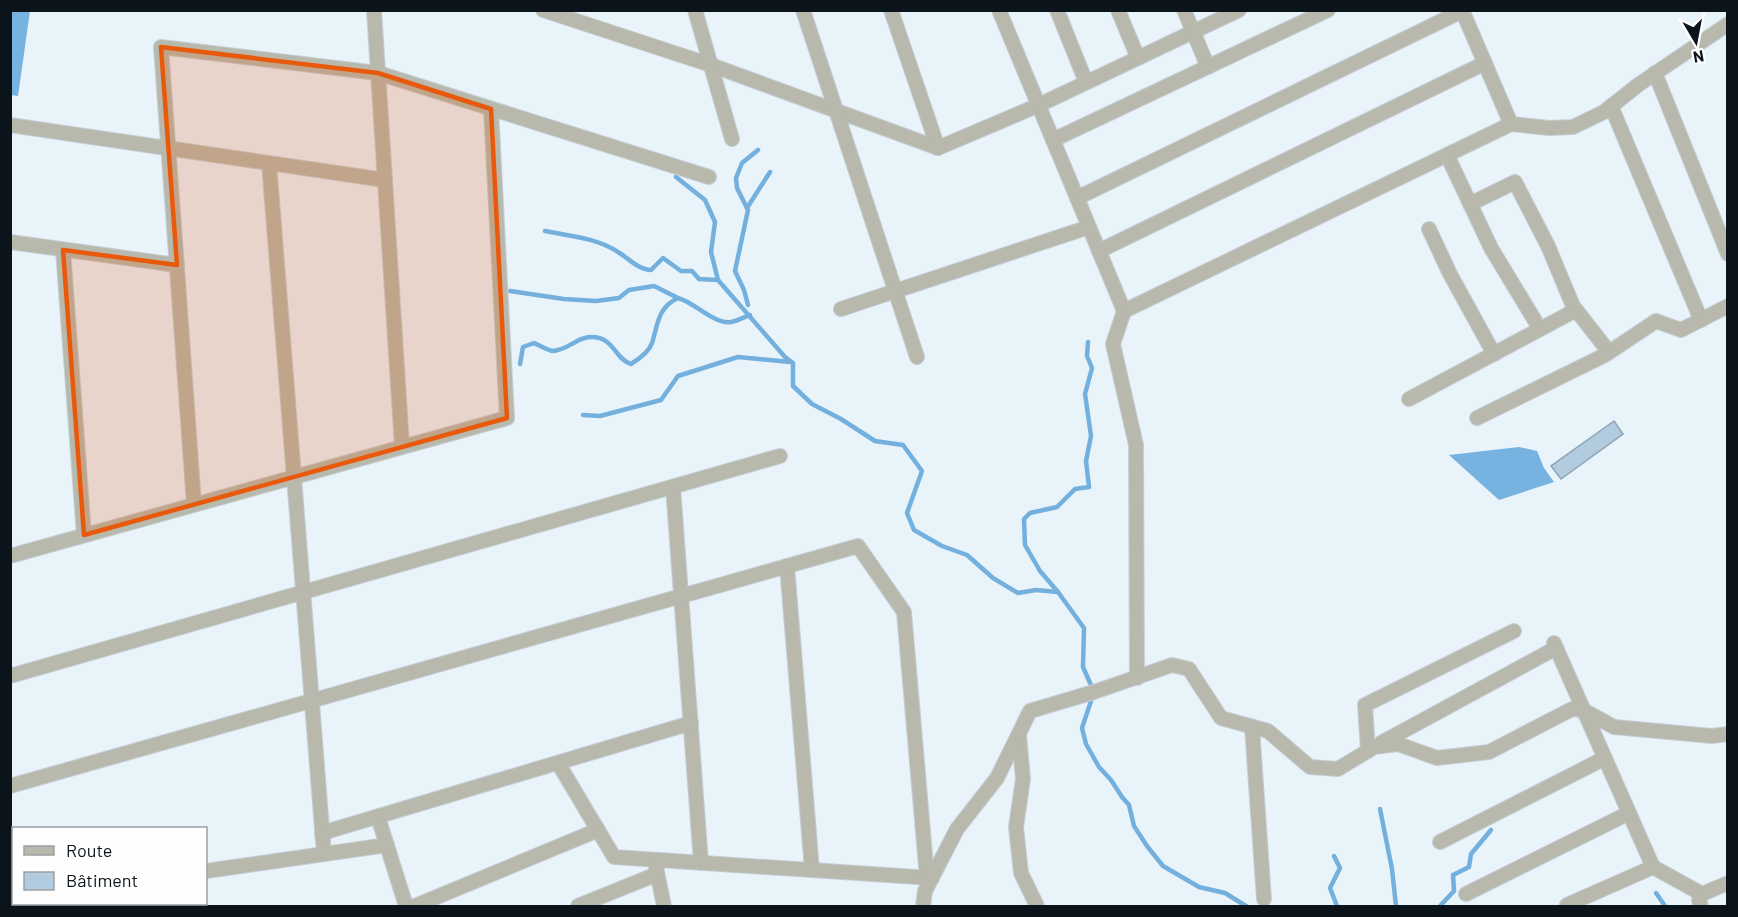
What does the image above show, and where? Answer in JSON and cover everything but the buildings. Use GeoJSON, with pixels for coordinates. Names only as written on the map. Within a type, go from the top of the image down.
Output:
{"type":"FeatureCollection","features":[{"type":"Feature","properties":{"kind":"street"},"geometry":{"type":"LineString","coordinates":[[374,10],[402,446]]}},
{"type":"Feature","properties":{"kind":"street"},"geometry":{"type":"LineString","coordinates":[[543,10],[711,65],[938,148],[1039,105],[1239,10]]}},
{"type":"Feature","properties":{"kind":"street"},"geometry":{"type":"LineString","coordinates":[[695,10],[732,139]]}},
{"type":"Feature","properties":{"kind":"street"},"geometry":{"type":"LineString","coordinates":[[802,10],[917,357]]}},
{"type":"Feature","properties":{"kind":"street"},"geometry":{"type":"LineString","coordinates":[[891,10],[938,148]]}},
{"type":"Feature","properties":{"kind":"street"},"geometry":{"type":"LineString","coordinates":[[999,10],[1124,311],[1113,344],[1136,445],[1137,678]]}},
{"type":"Feature","properties":{"kind":"street"},"geometry":{"type":"LineString","coordinates":[[1057,10],[1086,82]]}},
{"type":"Feature","properties":{"kind":"street"},"geometry":{"type":"LineString","coordinates":[[1118,10],[1138,58]]}},
{"type":"Feature","properties":{"kind":"street"},"geometry":{"type":"LineString","coordinates":[[1184,10],[1208,67]]}},
{"type":"Feature","properties":{"kind":"street"},"geometry":{"type":"LineString","coordinates":[[1053,140],[1328,10]]}},
{"type":"Feature","properties":{"kind":"street"},"geometry":{"type":"LineString","coordinates":[[1077,198],[1462,11],[1511,124]]}},
{"type":"Feature","properties":{"kind":"street"},"geometry":{"type":"LineString","coordinates":[[1124,311],[1511,124],[1549,128],[1573,126],[1604,112],[1655,73],[1728,24]]}},
{"type":"Feature","properties":{"kind":"street"},"geometry":{"type":"LineString","coordinates":[[194,504],[161,47],[378,73],[709,177]]}},
{"type":"Feature","properties":{"kind":"street"},"geometry":{"type":"LineString","coordinates":[[1099,251],[1485,63]]}},
{"type":"Feature","properties":{"kind":"street"},"geometry":{"type":"LineString","coordinates":[[1655,73],[1728,254]]}},
{"type":"Feature","properties":{"kind":"street"},"geometry":{"type":"LineString","coordinates":[[1611,106],[1701,320]]}},
{"type":"Feature","properties":{"kind":"street"},"geometry":{"type":"LineString","coordinates":[[10,556],[507,418],[491,109]]}},
{"type":"Feature","properties":{"kind":"street"},"geometry":{"type":"LineString","coordinates":[[10,125],[385,180]]}},
{"type":"Feature","properties":{"kind":"street"},"geometry":{"type":"LineString","coordinates":[[1447,155],[1491,248],[1540,329]]}},
{"type":"Feature","properties":{"kind":"street"},"geometry":{"type":"LineString","coordinates":[[269,163],[324,854]]}},
{"type":"Feature","properties":{"kind":"street"},"geometry":{"type":"LineString","coordinates":[[1470,204],[1515,182],[1548,246],[1576,310],[1609,352]]}},
{"type":"Feature","properties":{"kind":"street"},"geometry":{"type":"LineString","coordinates":[[841,309],[1089,227]]}},
{"type":"Feature","properties":{"kind":"street"},"geometry":{"type":"LineString","coordinates":[[1429,229],[1450,274],[1494,354]]}},
{"type":"Feature","properties":{"kind":"street"},"geometry":{"type":"LineString","coordinates":[[10,242],[177,266]]}},
{"type":"Feature","properties":{"kind":"street"},"geometry":{"type":"LineString","coordinates":[[63,250],[84,536]]}},
{"type":"Feature","properties":{"kind":"street"},"geometry":{"type":"LineString","coordinates":[[1477,418],[1609,352],[1656,321],[1681,330],[1728,306]]}},
{"type":"Feature","properties":{"kind":"street"},"geometry":{"type":"LineString","coordinates":[[1409,399],[1576,310]]}},
{"type":"Feature","properties":{"kind":"street"},"geometry":{"type":"LineString","coordinates":[[10,675],[780,456]]}},
{"type":"Feature","properties":{"kind":"street"},"geometry":{"type":"LineString","coordinates":[[673,487],[701,862]]}},
{"type":"Feature","properties":{"kind":"street"},"geometry":{"type":"LineString","coordinates":[[10,786],[858,546],[904,612],[929,878]]}},
{"type":"Feature","properties":{"kind":"street"},"geometry":{"type":"LineString","coordinates":[[787,566],[812,870]]}},
{"type":"Feature","properties":{"kind":"street"},"geometry":{"type":"LineString","coordinates":[[1371,749],[1365,705],[1514,631]]}},
{"type":"Feature","properties":{"kind":"street"},"geometry":{"type":"LineString","coordinates":[[923,906],[929,878],[957,829],[998,778],[1030,711],[1172,665],[1190,669],[1221,718],[1268,731],[1310,767],[1338,769],[1555,645],[1653,867],[1701,900],[1728,883]]}},
{"type":"Feature","properties":{"kind":"street"},"geometry":{"type":"LineString","coordinates":[[1371,749],[1398,744],[1437,758],[1489,752],[1572,710],[1583,710],[1614,727],[1712,736],[1728,734]]}},
{"type":"Feature","properties":{"kind":"street"},"geometry":{"type":"LineString","coordinates":[[322,833],[691,723]]}},
{"type":"Feature","properties":{"kind":"street"},"geometry":{"type":"LineString","coordinates":[[1252,727],[1263,899]]}},
{"type":"Feature","properties":{"kind":"street"},"geometry":{"type":"LineString","coordinates":[[1019,732],[1023,779],[1016,827],[1021,873],[1037,906]]}},
{"type":"Feature","properties":{"kind":"street"},"geometry":{"type":"LineString","coordinates":[[1440,842],[1605,758]]}},
{"type":"Feature","properties":{"kind":"street"},"geometry":{"type":"LineString","coordinates":[[558,763],[614,857],[929,878]]}},
{"type":"Feature","properties":{"kind":"street"},"geometry":{"type":"LineString","coordinates":[[1466,894],[1629,813]]}},
{"type":"Feature","properties":{"kind":"street"},"geometry":{"type":"LineString","coordinates":[[378,817],[406,906]]}},
{"type":"Feature","properties":{"kind":"street"},"geometry":{"type":"LineString","coordinates":[[415,906],[598,830]]}},
{"type":"Feature","properties":{"kind":"street"},"geometry":{"type":"LineString","coordinates":[[207,871],[387,845]]}},
{"type":"Feature","properties":{"kind":"street"},"geometry":{"type":"LineString","coordinates":[[654,859],[664,906]]}},
{"type":"Feature","properties":{"kind":"street"},"geometry":{"type":"LineString","coordinates":[[1567,905],[1653,867]]}},
{"type":"Feature","properties":{"kind":"street"},"geometry":{"type":"LineString","coordinates":[[578,906],[657,874]]}},
{"type":"Feature","properties":{"kind":"highlighted area"},"geometry":{"type":"Polygon","coordinates":[[[161,47],[378,73],[491,109],[507,418],[84,535],[63,250],[177,265],[161,47]]]}},
{"type":"Feature","properties":{"kind":"shaded area"},"geometry":{"type":"Polygon","coordinates":[[[11,10],[30,11],[18,96],[11,95],[11,10]]]}},
{"type":"Feature","properties":{"kind":"shaded area"},"geometry":{"type":"Polygon","coordinates":[[[1519,447],[1537,451],[1544,468],[1554,482],[1499,500],[1449,455],[1519,447]]]}},
{"type":"Feature","properties":{"kind":"waterway"},"geometry":{"type":"LineString","coordinates":[[748,305],[735,271],[748,210],[737,188],[736,178],[742,163],[758,150]]}},
{"type":"Feature","properties":{"kind":"waterway"},"geometry":{"type":"LineString","coordinates":[[747,208],[770,172]]}},
{"type":"Feature","properties":{"kind":"waterway"},"geometry":{"type":"LineString","coordinates":[[676,177],[705,200],[715,222],[711,252],[718,280]]}},
{"type":"Feature","properties":{"kind":"waterway"},"geometry":{"type":"LineString","coordinates":[[545,231],[583,238],[610,247],[638,266],[647,269],[651,270],[663,258],[681,271],[692,271],[699,279],[718,280],[785,357],[793,363],[793,386],[812,404],[875,441],[903,445],[922,471],[907,513],[914,530],[942,546],[967,555],[993,578],[1018,593],[1036,590],[1058,592]]}},
{"type":"Feature","properties":{"kind":"waterway"},"geometry":{"type":"LineString","coordinates":[[510,291],[596,301],[619,298],[629,290],[654,286],[678,298]]}},
{"type":"Feature","properties":{"kind":"waterway"},"geometry":{"type":"LineString","coordinates":[[520,364],[523,347],[534,343],[552,351],[563,349],[587,337],[606,341],[621,358],[631,364],[649,349],[662,312],[678,298],[711,317],[725,322],[750,315]]}},
{"type":"Feature","properties":{"kind":"waterway"},"geometry":{"type":"LineString","coordinates":[[1088,342],[1087,356],[1092,368],[1085,394],[1091,436],[1086,461],[1089,487],[1075,489],[1057,507],[1030,513],[1024,519],[1025,545],[1040,571],[1084,628],[1083,667],[1094,692],[1082,728],[1086,744],[1099,767],[1129,805],[1134,826],[1163,866],[1199,887],[1225,893],[1246,906]]}},
{"type":"Feature","properties":{"kind":"waterway"},"geometry":{"type":"LineString","coordinates":[[583,415],[600,416],[661,400],[678,376],[738,357],[790,362]]}},
{"type":"Feature","properties":{"kind":"waterway"},"geometry":{"type":"LineString","coordinates":[[1380,809],[1392,869],[1396,906]]}},
{"type":"Feature","properties":{"kind":"waterway"},"geometry":{"type":"LineString","coordinates":[[1440,906],[1454,891],[1453,875],[1469,867],[1471,854],[1491,830]]}},
{"type":"Feature","properties":{"kind":"waterway"},"geometry":{"type":"LineString","coordinates":[[1334,856],[1340,868],[1330,888],[1337,906]]}},
{"type":"Feature","properties":{"kind":"waterway"},"geometry":{"type":"LineString","coordinates":[[1656,893],[1665,906]]}}]}
